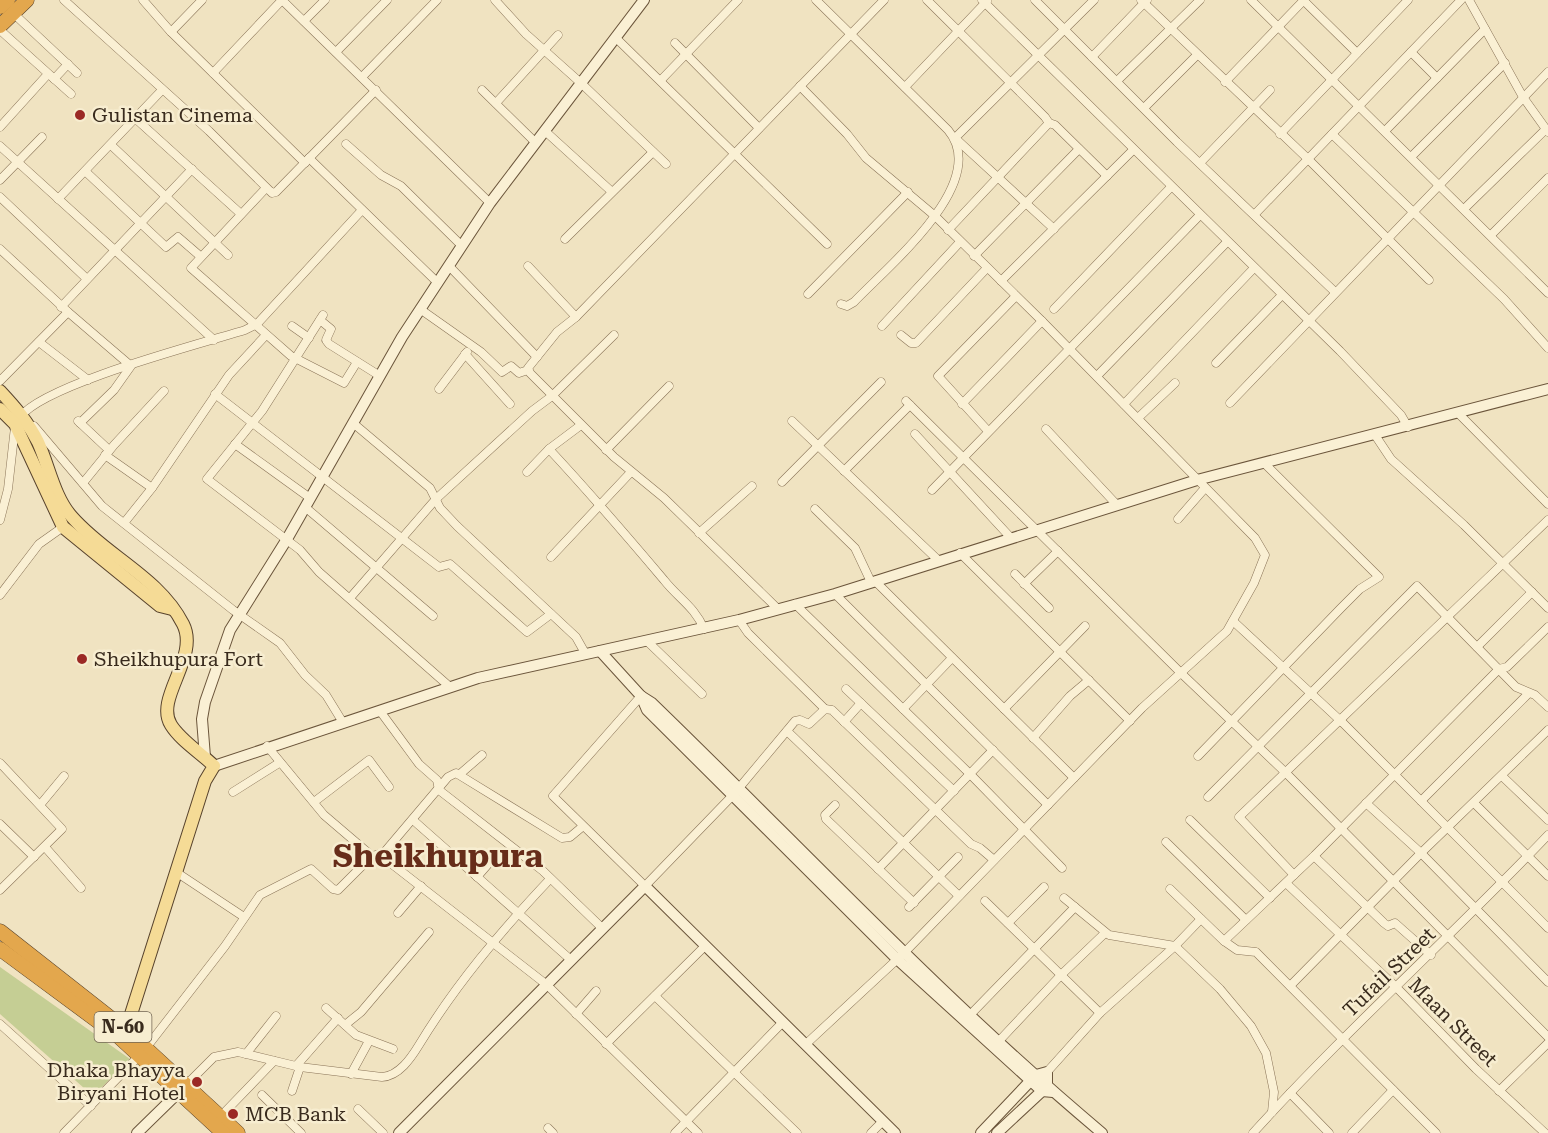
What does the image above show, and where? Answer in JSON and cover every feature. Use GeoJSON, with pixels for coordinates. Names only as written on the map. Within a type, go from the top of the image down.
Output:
{"type":"FeatureCollection","features":[{"type":"Feature","properties":{"kind":"highway"},"geometry":{"type":"LineString","coordinates":[[0,28],[7,7],[27,0]]}},
{"type":"Feature","properties":{"kind":"highway","name":"N-60"},"geometry":{"type":"LineString","coordinates":[[0,931],[36,968],[119,1037],[143,1052]]}},
{"type":"Feature","properties":{"kind":"highway","name":"N-60"},"geometry":{"type":"LineString","coordinates":[[0,949],[36,968],[126,1030],[143,1052],[183,1089],[223,1133]]}},
{"type":"Feature","properties":{"kind":"highway","name":"N-60"},"geometry":{"type":"LineString","coordinates":[[183,1089],[238,1133]]}},
{"type":"Feature","properties":{"kind":"main road"},"geometry":{"type":"LineString","coordinates":[[0,391],[38,443],[70,516],[168,598],[172,609],[183,623],[186,657],[169,702],[167,715],[171,726],[209,762],[126,1030]]}},
{"type":"Feature","properties":{"kind":"main road"},"geometry":{"type":"LineString","coordinates":[[0,409],[19,419],[63,527],[160,606],[172,609]]}},
{"type":"Feature","properties":{"kind":"street"},"geometry":{"type":"LineString","coordinates":[[64,0],[209,131],[272,193],[276,192],[376,90]]}},
{"type":"Feature","properties":{"kind":"street"},"geometry":{"type":"LineString","coordinates":[[143,0],[171,32],[213,73],[438,283]]}},
{"type":"Feature","properties":{"kind":"street"},"geometry":{"type":"LineString","coordinates":[[171,32],[202,0]]}},
{"type":"Feature","properties":{"kind":"street"},"geometry":{"type":"LineString","coordinates":[[213,73],[282,0],[490,203]]}},
{"type":"Feature","properties":{"kind":"street"},"geometry":{"type":"LineString","coordinates":[[304,21],[325,0]]}},
{"type":"Feature","properties":{"kind":"street"},"geometry":{"type":"LineString","coordinates":[[336,52],[387,0]]}},
{"type":"Feature","properties":{"kind":"street"},"geometry":{"type":"LineString","coordinates":[[362,77],[436,0]]}},
{"type":"Feature","properties":{"kind":"street"},"geometry":{"type":"LineString","coordinates":[[495,0],[543,51],[582,84],[666,164]]}},
{"type":"Feature","properties":{"kind":"street"},"geometry":{"type":"LineString","coordinates":[[644,0],[490,203],[448,266],[380,376],[287,539],[223,643],[202,719],[209,762],[380,711],[478,678],[739,620],[835,594],[959,553],[1038,531],[1197,480],[1459,414],[1548,389]]}},
{"type":"Feature","properties":{"kind":"street"},"geometry":{"type":"LineString","coordinates":[[661,80],[738,0]]}},
{"type":"Feature","properties":{"kind":"street"},"geometry":{"type":"LineString","coordinates":[[816,0],[955,138],[1054,229]]}},
{"type":"Feature","properties":{"kind":"street"},"geometry":{"type":"LineString","coordinates":[[420,309],[472,346],[502,372],[511,366],[519,373],[528,370],[557,332],[576,317],[884,0]]}},
{"type":"Feature","properties":{"kind":"street"},"geometry":{"type":"LineString","coordinates":[[927,0],[1046,117],[1049,123],[1055,125],[1107,176]]}},
{"type":"Feature","properties":{"kind":"street"},"geometry":{"type":"LineString","coordinates":[[1035,0],[1335,292]]}},
{"type":"Feature","properties":{"kind":"street"},"geometry":{"type":"LineString","coordinates":[[955,138],[1012,84],[1094,0]]}},
{"type":"Feature","properties":{"kind":"street"},"geometry":{"type":"LineString","coordinates":[[1117,81],[1200,0]]}},
{"type":"Feature","properties":{"kind":"street"},"geometry":{"type":"LineString","coordinates":[[1251,0],[1548,293]]}},
{"type":"Feature","properties":{"kind":"street"},"geometry":{"type":"LineString","coordinates":[[1225,82],[1304,0],[1358,53]]}},
{"type":"Feature","properties":{"kind":"street"},"geometry":{"type":"LineString","coordinates":[[1280,134],[1408,0]]}},
{"type":"Feature","properties":{"kind":"street"},"geometry":{"type":"LineString","coordinates":[[1255,214],[1461,0]]}},
{"type":"Feature","properties":{"kind":"street"},"geometry":{"type":"LineString","coordinates":[[1464,209],[1547,131],[1523,97],[1469,0]]}},
{"type":"Feature","properties":{"kind":"street"},"geometry":{"type":"LineString","coordinates":[[905,87],[985,1],[1038,57],[1308,321],[1401,415],[1408,427]]}},
{"type":"Feature","properties":{"kind":"street"},"geometry":{"type":"LineString","coordinates":[[1092,57],[1144,1],[1225,82],[1308,159],[1429,280]]}},
{"type":"Feature","properties":{"kind":"street"},"geometry":{"type":"LineString","coordinates":[[7,7],[77,74]]}},
{"type":"Feature","properties":{"kind":"street"},"geometry":{"type":"LineString","coordinates":[[0,28],[71,94]]}},
{"type":"Feature","properties":{"kind":"street"},"geometry":{"type":"LineString","coordinates":[[1385,131],[1485,28]]}},
{"type":"Feature","properties":{"kind":"street"},"geometry":{"type":"LineString","coordinates":[[496,104],[558,35]]}},
{"type":"Feature","properties":{"kind":"street"},"geometry":{"type":"LineString","coordinates":[[616,38],[827,244]]}},
{"type":"Feature","properties":{"kind":"street"},"geometry":{"type":"LineString","coordinates":[[675,43],[759,128]]}},
{"type":"Feature","properties":{"kind":"street"},"geometry":{"type":"LineString","coordinates":[[1411,52],[1437,78]]}},
{"type":"Feature","properties":{"kind":"street"},"geometry":{"type":"LineString","coordinates":[[1144,108],[1197,55]]}},
{"type":"Feature","properties":{"kind":"street"},"geometry":{"type":"LineString","coordinates":[[1412,157],[1505,63]]}},
{"type":"Feature","properties":{"kind":"street"},"geometry":{"type":"LineString","coordinates":[[0,127],[51,77],[68,64]]}},
{"type":"Feature","properties":{"kind":"street"},"geometry":{"type":"LineString","coordinates":[[1230,403],[1548,72]]}},
{"type":"Feature","properties":{"kind":"street"},"geometry":{"type":"LineString","coordinates":[[800,86],[847,134],[866,158],[935,216],[1097,376],[1255,538],[1264,555],[1263,565],[1227,631],[1130,720],[900,956],[806,1044]]}},
{"type":"Feature","properties":{"kind":"street"},"geometry":{"type":"LineString","coordinates":[[58,199],[162,90]]}},
{"type":"Feature","properties":{"kind":"street"},"geometry":{"type":"LineString","coordinates":[[482,90],[537,143]]}},
{"type":"Feature","properties":{"kind":"street"},"geometry":{"type":"LineString","coordinates":[[1200,163],[1270,90]]}},
{"type":"Feature","properties":{"kind":"street"},"geometry":{"type":"LineString","coordinates":[[136,119],[241,214]]}},
{"type":"Feature","properties":{"kind":"street"},"geometry":{"type":"LineString","coordinates":[[948,230],[1049,123]]}},
{"type":"Feature","properties":{"kind":"street"},"geometry":{"type":"LineString","coordinates":[[545,132],[611,191]]}},
{"type":"Feature","properties":{"kind":"street"},"geometry":{"type":"LineString","coordinates":[[1332,134],[1503,299],[1548,348]]}},
{"type":"Feature","properties":{"kind":"street"},"geometry":{"type":"LineString","coordinates":[[0,180],[42,137]]}},
{"type":"Feature","properties":{"kind":"street"},"geometry":{"type":"LineString","coordinates":[[842,304],[847,306],[854,302],[935,216],[946,200],[957,176],[961,159],[955,138]]}},
{"type":"Feature","properties":{"kind":"street"},"geometry":{"type":"LineString","coordinates":[[346,144],[381,175],[401,186],[462,246]]}},
{"type":"Feature","properties":{"kind":"street"},"geometry":{"type":"LineString","coordinates":[[111,145],[228,255]]}},
{"type":"Feature","properties":{"kind":"street"},"geometry":{"type":"LineString","coordinates":[[0,146],[214,340]]}},
{"type":"Feature","properties":{"kind":"street"},"geometry":{"type":"LineString","coordinates":[[974,256],[1079,149]]}},
{"type":"Feature","properties":{"kind":"street"},"geometry":{"type":"LineString","coordinates":[[1001,281],[1133,150]]}},
{"type":"Feature","properties":{"kind":"street"},"geometry":{"type":"LineString","coordinates":[[565,239],[600,207],[611,191],[653,152]]}},
{"type":"Feature","properties":{"kind":"street"},"geometry":{"type":"LineString","coordinates":[[0,381],[39,342],[87,279],[192,169]]}},
{"type":"Feature","properties":{"kind":"street"},"geometry":{"type":"LineString","coordinates":[[85,171],[165,247],[178,237],[200,256]]}},
{"type":"Feature","properties":{"kind":"street"},"geometry":{"type":"LineString","coordinates":[[1491,236],[1548,178]]}},
{"type":"Feature","properties":{"kind":"street"},"geometry":{"type":"LineString","coordinates":[[266,188],[192,264],[192,269],[296,360],[343,383],[357,362]]}},
{"type":"Feature","properties":{"kind":"street"},"geometry":{"type":"LineString","coordinates":[[1054,309],[1171,188]]}},
{"type":"Feature","properties":{"kind":"street"},"geometry":{"type":"LineString","coordinates":[[808,294],[908,192]]}},
{"type":"Feature","properties":{"kind":"street"},"geometry":{"type":"LineString","coordinates":[[0,197],[87,279]]}},
{"type":"Feature","properties":{"kind":"street"},"geometry":{"type":"LineString","coordinates":[[0,520],[8,489],[19,419],[54,395],[88,380],[254,325],[362,210]]}},
{"type":"Feature","properties":{"kind":"street"},"geometry":{"type":"LineString","coordinates":[[932,490],[1200,215]]}},
{"type":"Feature","properties":{"kind":"street"},"geometry":{"type":"LineString","coordinates":[[882,326],[960,242]]}},
{"type":"Feature","properties":{"kind":"street"},"geometry":{"type":"LineString","coordinates":[[1097,376],[1227,242]]}},
{"type":"Feature","properties":{"kind":"street"},"geometry":{"type":"LineString","coordinates":[[0,249],[64,309],[131,366]]}},
{"type":"Feature","properties":{"kind":"street"},"geometry":{"type":"LineString","coordinates":[[448,266],[537,357]]}},
{"type":"Feature","properties":{"kind":"street"},"geometry":{"type":"LineString","coordinates":[[528,266],[576,317]]}},
{"type":"Feature","properties":{"kind":"street"},"geometry":{"type":"LineString","coordinates":[[901,335],[911,344],[916,343],[987,268]]}},
{"type":"Feature","properties":{"kind":"street"},"geometry":{"type":"LineString","coordinates":[[1124,404],[1254,268]]}},
{"type":"Feature","properties":{"kind":"street"},"geometry":{"type":"LineString","coordinates":[[1216,363],[1282,295]]}},
{"type":"Feature","properties":{"kind":"street"},"geometry":{"type":"LineString","coordinates":[[988,431],[938,375],[1016,296]]}},
{"type":"Feature","properties":{"kind":"street"},"geometry":{"type":"LineString","coordinates":[[380,376],[327,343],[331,329],[322,318],[252,423],[207,480],[287,539],[450,687]]}},
{"type":"Feature","properties":{"kind":"street"},"geometry":{"type":"LineString","coordinates":[[962,404],[1042,321]]}},
{"type":"Feature","properties":{"kind":"street"},"geometry":{"type":"LineString","coordinates":[[292,326],[309,338]]}},
{"type":"Feature","properties":{"kind":"street"},"geometry":{"type":"LineString","coordinates":[[124,523],[152,488],[229,375],[266,335]]}},
{"type":"Feature","properties":{"kind":"street"},"geometry":{"type":"LineString","coordinates":[[350,598],[436,499],[532,411],[552,396],[614,335]]}},
{"type":"Feature","properties":{"kind":"street"},"geometry":{"type":"LineString","coordinates":[[39,342],[88,380]]}},
{"type":"Feature","properties":{"kind":"street"},"geometry":{"type":"LineString","coordinates":[[438,389],[472,346]]}},
{"type":"Feature","properties":{"kind":"street"},"geometry":{"type":"LineString","coordinates":[[465,354],[510,405]]}},
{"type":"Feature","properties":{"kind":"street"},"geometry":{"type":"LineString","coordinates":[[131,366],[114,390],[79,422],[107,453],[152,488]]}},
{"type":"Feature","properties":{"kind":"street"},"geometry":{"type":"LineString","coordinates":[[528,370],[606,450],[664,498],[778,609]]}},
{"type":"Feature","properties":{"kind":"street"},"geometry":{"type":"LineString","coordinates":[[782,482],[882,382]]}},
{"type":"Feature","properties":{"kind":"street"},"geometry":{"type":"LineString","coordinates":[[1138,418],[1174,383]]}},
{"type":"Feature","properties":{"kind":"street"},"geometry":{"type":"LineString","coordinates":[[606,450],[669,386]]}},
{"type":"Feature","properties":{"kind":"street"},"geometry":{"type":"LineString","coordinates":[[83,483],[107,453],[164,391]]}},
{"type":"Feature","properties":{"kind":"street"},"geometry":{"type":"LineString","coordinates":[[215,394],[323,475],[439,567],[450,564],[528,632],[551,614]]}},
{"type":"Feature","properties":{"kind":"street"},"geometry":{"type":"LineString","coordinates":[[844,471],[908,403],[1182,674],[1342,828],[1548,1037]]}},
{"type":"Feature","properties":{"kind":"street"},"geometry":{"type":"LineString","coordinates":[[1459,414],[1548,504]]}},
{"type":"Feature","properties":{"kind":"street"},"geometry":{"type":"LineString","coordinates":[[19,419],[83,483],[102,506],[280,643],[305,675],[326,695],[342,721]]}},
{"type":"Feature","properties":{"kind":"street"},"geometry":{"type":"LineString","coordinates":[[792,421],[938,560]]}},
{"type":"Feature","properties":{"kind":"street"},"geometry":{"type":"LineString","coordinates":[[353,423],[433,491],[436,499],[466,535],[576,638],[585,653]]}},
{"type":"Feature","properties":{"kind":"street"},"geometry":{"type":"LineString","coordinates":[[527,472],[549,449],[581,424]]}},
{"type":"Feature","properties":{"kind":"street"},"geometry":{"type":"LineString","coordinates":[[1046,429],[1117,505]]}},
{"type":"Feature","properties":{"kind":"street"},"geometry":{"type":"LineString","coordinates":[[915,434],[1011,538]]}},
{"type":"Feature","properties":{"kind":"street"},"geometry":{"type":"LineString","coordinates":[[1375,435],[1391,459],[1548,608]]}},
{"type":"Feature","properties":{"kind":"street"},"geometry":{"type":"LineString","coordinates":[[235,444],[308,503],[433,616]]}},
{"type":"Feature","properties":{"kind":"street"},"geometry":{"type":"LineString","coordinates":[[549,449],[601,504],[664,581],[689,603],[704,629]]}},
{"type":"Feature","properties":{"kind":"street"},"geometry":{"type":"LineString","coordinates":[[1198,756],[1360,589],[1370,586],[1379,577],[1264,463]]}},
{"type":"Feature","properties":{"kind":"street"},"geometry":{"type":"LineString","coordinates":[[550,557],[631,472]]}},
{"type":"Feature","properties":{"kind":"street"},"geometry":{"type":"LineString","coordinates":[[699,533],[752,486]]}},
{"type":"Feature","properties":{"kind":"street"},"geometry":{"type":"LineString","coordinates":[[1178,519],[1206,488]]}},
{"type":"Feature","properties":{"kind":"street"},"geometry":{"type":"LineString","coordinates":[[815,509],[855,548],[873,582],[1074,778]]}},
{"type":"Feature","properties":{"kind":"street"},"geometry":{"type":"LineString","coordinates":[[1294,875],[1239,818],[1449,618],[1548,520]]}},
{"type":"Feature","properties":{"kind":"street"},"geometry":{"type":"LineString","coordinates":[[0,594],[39,544],[63,527]]}},
{"type":"Feature","properties":{"kind":"street"},"geometry":{"type":"LineString","coordinates":[[1024,584],[1058,551]]}},
{"type":"Feature","properties":{"kind":"street"},"geometry":{"type":"LineString","coordinates":[[959,553],[1130,720]]}},
{"type":"Feature","properties":{"kind":"street"},"geometry":{"type":"LineString","coordinates":[[1015,574],[1049,608]]}},
{"type":"Feature","properties":{"kind":"street"},"geometry":{"type":"LineString","coordinates":[[1208,797],[1417,586],[1516,687],[1538,697],[1548,706]]}},
{"type":"Feature","properties":{"kind":"street"},"geometry":{"type":"LineString","coordinates":[[1477,647],[1532,592]]}},
{"type":"Feature","properties":{"kind":"street"},"geometry":{"type":"LineString","coordinates":[[835,594],[1048,805]]}},
{"type":"Feature","properties":{"kind":"street"},"geometry":{"type":"LineString","coordinates":[[795,604],[970,774],[1062,868]]}},
{"type":"Feature","properties":{"kind":"street"},"geometry":{"type":"LineString","coordinates":[[739,620],[748,633],[825,709],[832,710],[934,811],[994,860]]}},
{"type":"Feature","properties":{"kind":"street"},"geometry":{"type":"LineString","coordinates":[[1233,621],[1340,720],[1548,928]]}},
{"type":"Feature","properties":{"kind":"street"},"geometry":{"type":"LineString","coordinates":[[1004,709],[1086,626]]}},
{"type":"Feature","properties":{"kind":"street"},"geometry":{"type":"LineString","coordinates":[[1224,941],[1314,856],[1499,669],[1508,667],[1548,627]]}},
{"type":"Feature","properties":{"kind":"street"},"geometry":{"type":"LineString","coordinates":[[647,641],[702,694]]}},
{"type":"Feature","properties":{"kind":"street"},"geometry":{"type":"LineString","coordinates":[[600,651],[641,696],[647,710],[737,791],[900,956],[1038,1076],[1047,1089]]}},
{"type":"Feature","properties":{"kind":"street"},"geometry":{"type":"LineString","coordinates":[[903,709],[952,658]]}},
{"type":"Feature","properties":{"kind":"street"},"geometry":{"type":"LineString","coordinates":[[1033,738],[1070,696],[1089,680]]}},
{"type":"Feature","properties":{"kind":"street"},"geometry":{"type":"LineString","coordinates":[[846,689],[954,791]]}},
{"type":"Feature","properties":{"kind":"street"},"geometry":{"type":"LineString","coordinates":[[1421,801],[1528,694]]}},
{"type":"Feature","properties":{"kind":"street"},"geometry":{"type":"LineString","coordinates":[[641,696],[553,794],[556,801],[895,1133]]}},
{"type":"Feature","properties":{"kind":"street"},"geometry":{"type":"LineString","coordinates":[[844,722],[861,703]]}},
{"type":"Feature","properties":{"kind":"street"},"geometry":{"type":"LineString","coordinates":[[399,1133],[737,791],[798,720],[809,724],[825,709]]}},
{"type":"Feature","properties":{"kind":"street"},"geometry":{"type":"LineString","coordinates":[[380,711],[419,764],[437,780],[439,790],[550,879],[601,927]]}},
{"type":"Feature","properties":{"kind":"street"},"geometry":{"type":"LineString","coordinates":[[1290,987],[1421,853],[1548,730]]}},
{"type":"Feature","properties":{"kind":"street"},"geometry":{"type":"LineString","coordinates":[[787,731],[959,896]]}},
{"type":"Feature","properties":{"kind":"street"},"geometry":{"type":"LineString","coordinates":[[267,746],[279,764],[314,802],[345,834],[372,856]]}},
{"type":"Feature","properties":{"kind":"street"},"geometry":{"type":"LineString","coordinates":[[878,869],[993,750]]}},
{"type":"Feature","properties":{"kind":"street"},"geometry":{"type":"LineString","coordinates":[[66,1132],[143,1052],[263,892],[310,869],[333,889],[338,890],[372,856],[382,855],[451,775],[460,774],[482,755]]}},
{"type":"Feature","properties":{"kind":"street"},"geometry":{"type":"LineString","coordinates":[[314,802],[369,760],[389,787]]}},
{"type":"Feature","properties":{"kind":"street"},"geometry":{"type":"LineString","coordinates":[[0,763],[62,829],[1,886]]}},
{"type":"Feature","properties":{"kind":"street"},"geometry":{"type":"LineString","coordinates":[[233,792],[279,764]]}},
{"type":"Feature","properties":{"kind":"street"},"geometry":{"type":"LineString","coordinates":[[460,774],[562,838],[570,837],[582,827]]}},
{"type":"Feature","properties":{"kind":"street"},"geometry":{"type":"LineString","coordinates":[[40,805],[64,776]]}},
{"type":"Feature","properties":{"kind":"street"},"geometry":{"type":"LineString","coordinates":[[1502,776],[1548,820]]}},
{"type":"Feature","properties":{"kind":"street"},"geometry":{"type":"LineString","coordinates":[[1366,803],[1421,853],[1548,982]]}},
{"type":"Feature","properties":{"kind":"street"},"geometry":{"type":"LineString","coordinates":[[1474,803],[1548,876]]}},
{"type":"Feature","properties":{"kind":"street"},"geometry":{"type":"LineString","coordinates":[[835,805],[825,818],[878,869],[911,905],[958,857]]}},
{"type":"Feature","properties":{"kind":"street"},"geometry":{"type":"LineString","coordinates":[[412,820],[571,960]]}},
{"type":"Feature","properties":{"kind":"street"},"geometry":{"type":"LineString","coordinates":[[1190,820],[1270,898]]}},
{"type":"Feature","properties":{"kind":"street"},"geometry":{"type":"LineString","coordinates":[[0,824],[34,857]]}},
{"type":"Feature","properties":{"kind":"street","name":"Tufail Street"},"geometry":{"type":"LineString","coordinates":[[1253,1133],[1290,1093],[1448,938],[1548,835]]}},
{"type":"Feature","properties":{"kind":"street"},"geometry":{"type":"LineString","coordinates":[[1166,842],[1246,920]]}},
{"type":"Feature","properties":{"kind":"street"},"geometry":{"type":"LineString","coordinates":[[45,847],[81,888]]}},
{"type":"Feature","properties":{"kind":"street"},"geometry":{"type":"LineString","coordinates":[[382,855],[547,985],[699,1133]]}},
{"type":"Feature","properties":{"kind":"street"},"geometry":{"type":"LineString","coordinates":[[1314,856],[1386,925],[1395,923],[1431,955]]}},
{"type":"Feature","properties":{"kind":"street"},"geometry":{"type":"LineString","coordinates":[[477,877],[490,862]]}},
{"type":"Feature","properties":{"kind":"street"},"geometry":{"type":"LineString","coordinates":[[176,872],[244,917]]}},
{"type":"Feature","properties":{"kind":"street"},"geometry":{"type":"LineString","coordinates":[[141,1132],[219,1054],[246,1053],[298,1066],[351,1074],[382,1077],[394,1074],[410,1059],[445,1002],[493,942],[550,879]]}},
{"type":"Feature","properties":{"kind":"street","name":"Maan Street"},"geometry":{"type":"LineString","coordinates":[[1286,883],[1545,1133]]}},
{"type":"Feature","properties":{"kind":"street"},"geometry":{"type":"LineString","coordinates":[[398,913],[421,886]]}},
{"type":"Feature","properties":{"kind":"street"},"geometry":{"type":"LineString","coordinates":[[1008,923],[1044,887]]}},
{"type":"Feature","properties":{"kind":"street"},"geometry":{"type":"LineString","coordinates":[[1170,889],[1224,941],[1237,950],[1256,952],[1436,1133]]}},
{"type":"Feature","properties":{"kind":"street"},"geometry":{"type":"LineString","coordinates":[[1064,898],[1105,933],[1175,946],[1220,989],[1260,1038],[1266,1053],[1274,1092],[1272,1112]]}},
{"type":"Feature","properties":{"kind":"street"},"geometry":{"type":"LineString","coordinates":[[985,901],[1100,1013]]}},
{"type":"Feature","properties":{"kind":"street"},"geometry":{"type":"LineString","coordinates":[[970,1016],[1074,907]]}},
{"type":"Feature","properties":{"kind":"street"},"geometry":{"type":"LineString","coordinates":[[981,1133],[1100,1013],[1175,946],[1201,919]]}},
{"type":"Feature","properties":{"kind":"street"},"geometry":{"type":"LineString","coordinates":[[345,1025],[361,1012],[429,932]]}},
{"type":"Feature","properties":{"kind":"street"},"geometry":{"type":"LineString","coordinates":[[999,1041],[1061,975],[1105,933]]}},
{"type":"Feature","properties":{"kind":"street"},"geometry":{"type":"LineString","coordinates":[[606,1044],[705,945]]}},
{"type":"Feature","properties":{"kind":"street"},"geometry":{"type":"LineString","coordinates":[[900,956],[1038,1076],[1047,1089],[1102,1133]]}},
{"type":"Feature","properties":{"kind":"street"},"geometry":{"type":"LineString","coordinates":[[576,1014],[596,991]]}},
{"type":"Feature","properties":{"kind":"street"},"geometry":{"type":"LineString","coordinates":[[655,996],[797,1133]]}},
{"type":"Feature","properties":{"kind":"street"},"geometry":{"type":"LineString","coordinates":[[326,1008],[345,1025],[369,1041],[393,1049]]}},
{"type":"Feature","properties":{"kind":"street"},"geometry":{"type":"LineString","coordinates":[[246,1053],[276,1016]]}},
{"type":"Feature","properties":{"kind":"street"},"geometry":{"type":"LineString","coordinates":[[292,1091],[298,1066],[338,1018]]}},
{"type":"Feature","properties":{"kind":"street"},"geometry":{"type":"LineString","coordinates":[[675,1133],[782,1023]]}},
{"type":"Feature","properties":{"kind":"street"},"geometry":{"type":"LineString","coordinates":[[0,1024],[91,1106]]}},
{"type":"Feature","properties":{"kind":"street"},"geometry":{"type":"LineString","coordinates":[[351,1074],[369,1041]]}},
{"type":"Feature","properties":{"kind":"street"},"geometry":{"type":"LineString","coordinates":[[1499,1091],[1548,1042]]}},
{"type":"Feature","properties":{"kind":"street"},"geometry":{"type":"LineString","coordinates":[[220,1117],[274,1061]]}},
{"type":"Feature","properties":{"kind":"street"},"geometry":{"type":"LineString","coordinates":[[997,1133],[1047,1089]]}},
{"type":"Feature","properties":{"kind":"street"},"geometry":{"type":"LineString","coordinates":[[1352,1133],[1394,1090]]}},
{"type":"Feature","properties":{"kind":"street"},"geometry":{"type":"LineString","coordinates":[[1290,1093],[1329,1133]]}},
{"type":"Feature","properties":{"kind":"street"},"geometry":{"type":"LineString","coordinates":[[262,1095],[301,1133]]}},
{"type":"Feature","properties":{"kind":"street"},"geometry":{"type":"LineString","coordinates":[[358,1109],[383,1133]]}},
{"type":"Feature","properties":{"kind":"street"},"geometry":{"type":"LineString","coordinates":[[871,1133],[883,1121]]}},
{"type":"Feature","properties":{"kind":"green space"},"geometry":{"type":"Polygon","coordinates":[[[0,967],[130,1059],[93,1096],[0,1014],[0,967]]]}},
{"type":"Feature","properties":{"kind":"place","name":"Gulistan Cinema"},"geometry":{"type":"Point","coordinates":[80,115]}},
{"type":"Feature","properties":{"kind":"place","name":"Sheikhupura Fort"},"geometry":{"type":"Point","coordinates":[82,659]}},
{"type":"Feature","properties":{"kind":"place","name":"Dhaka Bhayya Biryani Hotel"},"geometry":{"type":"Point","coordinates":[197,1082]}},
{"type":"Feature","properties":{"kind":"place","name":"MCB Bank"},"geometry":{"type":"Point","coordinates":[233,1114]}},
{"type":"Feature","properties":{"kind":"district","name":"Sheikhupura"},"geometry":{"type":"Point","coordinates":[438,856]}}]}
